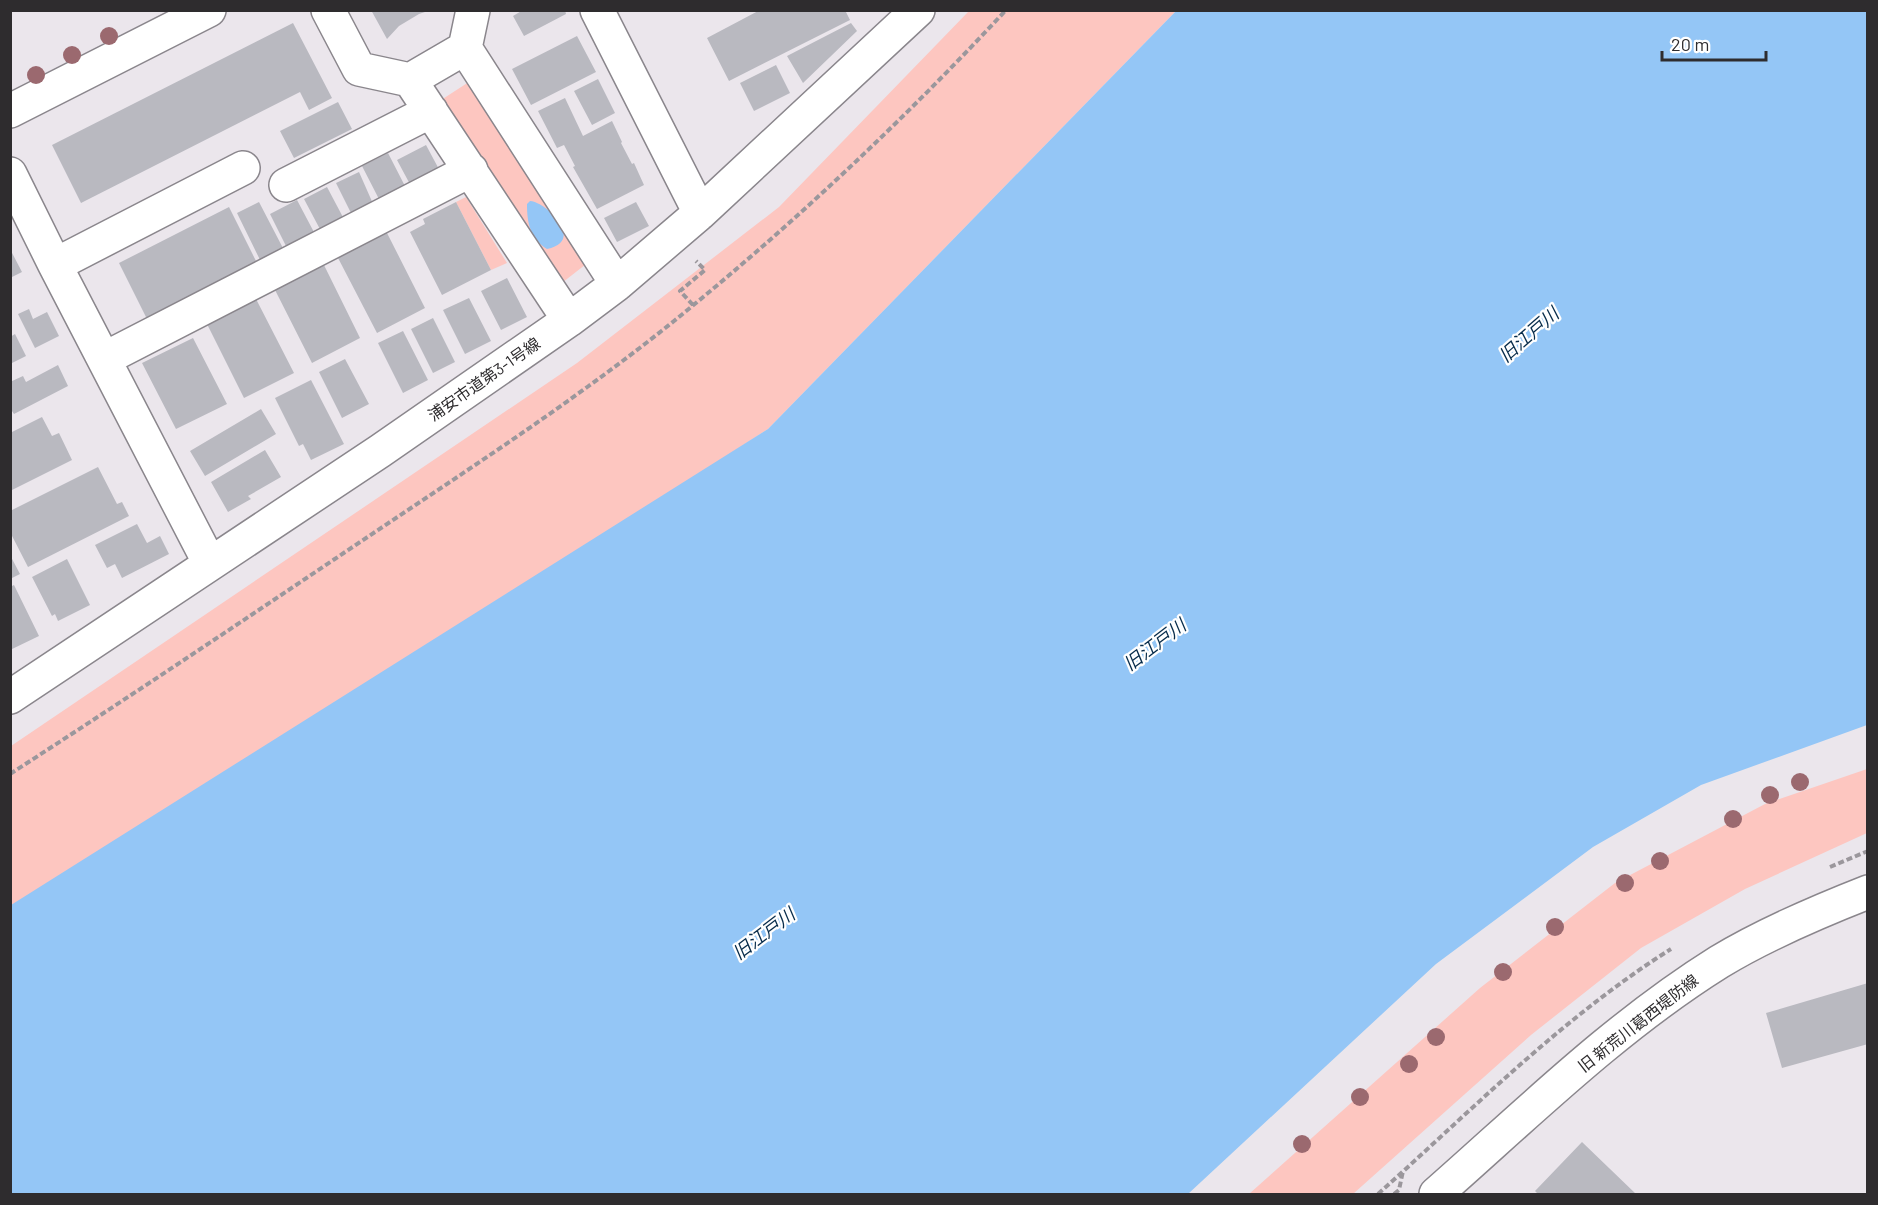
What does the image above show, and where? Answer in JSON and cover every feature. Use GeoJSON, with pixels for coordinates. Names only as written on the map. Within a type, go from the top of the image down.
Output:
{"type":"FeatureCollection","features":[{"type":"Feature","properties":{"kind":"street"},"geometry":{"type":"LineString","coordinates":[[10,111],[209,10]]}},
{"type":"Feature","properties":{"kind":"street"},"geometry":{"type":"LineString","coordinates":[[328,10],[359,69],[410,80],[465,48]]}},
{"type":"Feature","properties":{"kind":"street"},"geometry":{"type":"LineString","coordinates":[[473,10],[465,48],[617,284]]}},
{"type":"Feature","properties":{"kind":"street"},"geometry":{"type":"LineString","coordinates":[[597,10],[700,213]]}},
{"type":"Feature","properties":{"kind":"street","name":"浦安市道第3-1号線"},"geometry":{"type":"LineString","coordinates":[[10,697],[381,452],[617,284],[700,213],[918,10]]}},
{"type":"Feature","properties":{"kind":"street"},"geometry":{"type":"LineString","coordinates":[[410,80],[569,320]]}},
{"type":"Feature","properties":{"kind":"street"},"geometry":{"type":"LineString","coordinates":[[286,185],[431,111]]}},
{"type":"Feature","properties":{"kind":"street"},"geometry":{"type":"LineString","coordinates":[[55,265],[243,168]]}},
{"type":"Feature","properties":{"kind":"street"},"geometry":{"type":"LineString","coordinates":[[104,359],[471,170]]}},
{"type":"Feature","properties":{"kind":"street"},"geometry":{"type":"LineString","coordinates":[[10,174],[210,564]]}},
{"type":"Feature","properties":{"kind":"street","name":"旧 新荒川葛西堤防線"},"geometry":{"type":"LineString","coordinates":[[1436,1194],[1611,1040],[1719,962],[1790,924],[1868,892]]}},
{"type":"Feature","properties":{"kind":"path"},"geometry":{"type":"LineString","coordinates":[[10,774],[200,650],[553,413],[664,328],[740,266],[808,205],[894,125],[968,52],[1006,10]]}},
{"type":"Feature","properties":{"kind":"path"},"geometry":{"type":"LineString","coordinates":[[1394,1194],[1399,1190],[1403,1171]]}},
{"type":"Feature","properties":{"kind":"shaded area"},"geometry":{"type":"Polygon","coordinates":[[[969,11],[1176,11],[768,429],[11,925],[11,746],[577,363],[779,207],[969,11]]]}},
{"type":"Feature","properties":{"kind":"shaded area"},"geometry":{"type":"Polygon","coordinates":[[[475,78],[590,261],[558,286],[438,102],[475,78]]]}},
{"type":"Feature","properties":{"kind":"shaded area"},"geometry":{"type":"Polygon","coordinates":[[[466,197],[507,263],[491,270],[456,202],[466,197]]]}},
{"type":"Feature","properties":{"kind":"shaded area"},"geometry":{"type":"Polygon","coordinates":[[[1867,769],[1867,833],[1745,889],[1641,948],[1531,1035],[1353,1194],[1249,1194],[1480,988],[1615,883],[1765,804],[1867,769]]]}},
{"type":"Feature","properties":{"kind":"water","name":"旧江戸川"},"geometry":{"type":"Polygon","coordinates":[[[1176,11],[1867,11],[1867,725],[1701,785],[1593,847],[1436,964],[1188,1194],[11,1194],[11,905],[768,429],[1176,11]]]}},
{"type":"Feature","properties":{"kind":"water"},"geometry":{"type":"Polygon","coordinates":[[[530,201],[545,208],[559,222],[563,238],[558,245],[547,249],[533,235],[528,218],[527,204],[530,201]]]}},
{"type":"Feature","properties":{"kind":"building"},"geometry":{"type":"Polygon","coordinates":[[[371,10],[428,11],[399,26],[387,39],[371,10]]]}},
{"type":"Feature","properties":{"kind":"building"},"geometry":{"type":"Polygon","coordinates":[[[523,10],[565,10],[566,14],[524,36],[513,16],[523,10]]]}},
{"type":"Feature","properties":{"kind":"building"},"geometry":{"type":"Polygon","coordinates":[[[760,10],[845,10],[850,20],[729,81],[707,38],[760,10]]]}},
{"type":"Feature","properties":{"kind":"building"},"geometry":{"type":"Polygon","coordinates":[[[293,23],[332,98],[309,110],[300,92],[81,203],[52,145],[293,23]]]}},
{"type":"Feature","properties":{"kind":"building"},"geometry":{"type":"Polygon","coordinates":[[[851,23],[857,31],[803,83],[787,56],[851,23]]]}},
{"type":"Feature","properties":{"kind":"building"},"geometry":{"type":"Polygon","coordinates":[[[577,36],[596,72],[531,105],[512,69],[577,36]]]}},
{"type":"Feature","properties":{"kind":"building"},"geometry":{"type":"Polygon","coordinates":[[[776,65],[790,93],[754,111],[740,83],[776,65]]]}},
{"type":"Feature","properties":{"kind":"building"},"geometry":{"type":"Polygon","coordinates":[[[598,79],[615,113],[592,125],[574,91],[598,79]]]}},
{"type":"Feature","properties":{"kind":"building"},"geometry":{"type":"Polygon","coordinates":[[[565,98],[583,136],[612,121],[644,185],[597,209],[573,167],[575,166],[564,145],[557,148],[538,111],[565,98]]]}},
{"type":"Feature","properties":{"kind":"building"},"geometry":{"type":"Polygon","coordinates":[[[338,102],[352,129],[294,158],[280,131],[338,102]]]}},
{"type":"Feature","properties":{"kind":"building"},"geometry":{"type":"Polygon","coordinates":[[[426,145],[441,173],[412,188],[397,160],[426,145]]]}},
{"type":"Feature","properties":{"kind":"building"},"geometry":{"type":"Polygon","coordinates":[[[388,153],[407,190],[381,203],[362,166],[388,153]]]}},
{"type":"Feature","properties":{"kind":"building"},"geometry":{"type":"Polygon","coordinates":[[[359,172],[374,206],[353,217],[336,183],[359,172]]]}},
{"type":"Feature","properties":{"kind":"building"},"geometry":{"type":"Polygon","coordinates":[[[327,187],[345,221],[322,233],[304,199],[327,187]]]}},
{"type":"Feature","properties":{"kind":"building"},"geometry":{"type":"Polygon","coordinates":[[[297,200],[316,236],[288,250],[270,214],[297,200]]]}},
{"type":"Feature","properties":{"kind":"building"},"geometry":{"type":"Polygon","coordinates":[[[259,202],[285,252],[262,264],[237,213],[259,202]]]}},
{"type":"Feature","properties":{"kind":"building"},"geometry":{"type":"Polygon","coordinates":[[[456,202],[491,270],[442,295],[410,232],[425,224],[423,219],[456,202]]]}},
{"type":"Feature","properties":{"kind":"building"},"geometry":{"type":"Polygon","coordinates":[[[636,202],[649,226],[617,242],[604,218],[636,202]]]}},
{"type":"Feature","properties":{"kind":"building"},"geometry":{"type":"Polygon","coordinates":[[[229,207],[258,265],[148,321],[119,263],[229,207]]]}},
{"type":"Feature","properties":{"kind":"building"},"geometry":{"type":"Polygon","coordinates":[[[386,231],[425,308],[377,333],[337,256],[386,231]]]}},
{"type":"Feature","properties":{"kind":"building"},"geometry":{"type":"Polygon","coordinates":[[[10,249],[22,272],[10,278],[10,249]]]}},
{"type":"Feature","properties":{"kind":"building"},"geometry":{"type":"Polygon","coordinates":[[[322,261],[360,338],[312,363],[273,286],[322,261]]]}},
{"type":"Feature","properties":{"kind":"building"},"geometry":{"type":"Polygon","coordinates":[[[507,278],[527,317],[501,330],[481,291],[507,278]]]}},
{"type":"Feature","properties":{"kind":"building"},"geometry":{"type":"Polygon","coordinates":[[[255,297],[294,373],[244,398],[206,322],[255,297]]]}},
{"type":"Feature","properties":{"kind":"building"},"geometry":{"type":"Polygon","coordinates":[[[469,298],[491,341],[465,354],[443,310],[469,298]]]}},
{"type":"Feature","properties":{"kind":"building"},"geometry":{"type":"Polygon","coordinates":[[[29,309],[33,319],[47,312],[59,336],[35,348],[18,314],[29,309]]]}},
{"type":"Feature","properties":{"kind":"building"},"geometry":{"type":"Polygon","coordinates":[[[433,318],[455,362],[433,373],[411,329],[433,318]]]}},
{"type":"Feature","properties":{"kind":"building"},"geometry":{"type":"Polygon","coordinates":[[[403,331],[428,380],[403,393],[378,343],[403,331]]]}},
{"type":"Feature","properties":{"kind":"building"},"geometry":{"type":"Polygon","coordinates":[[[15,334],[26,356],[10,364],[10,337],[15,334]]]}},
{"type":"Feature","properties":{"kind":"building"},"geometry":{"type":"Polygon","coordinates":[[[193,338],[227,404],[176,429],[142,363],[193,338]]]}},
{"type":"Feature","properties":{"kind":"building"},"geometry":{"type":"Polygon","coordinates":[[[345,359],[369,404],[342,418],[319,372],[345,359]]]}},
{"type":"Feature","properties":{"kind":"building"},"geometry":{"type":"Polygon","coordinates":[[[58,365],[68,386],[14,414],[10,408],[10,382],[23,376],[26,382],[58,365]]]}},
{"type":"Feature","properties":{"kind":"building"},"geometry":{"type":"Polygon","coordinates":[[[311,380],[344,444],[311,460],[303,444],[299,446],[275,398],[311,380]]]}},
{"type":"Feature","properties":{"kind":"building"},"geometry":{"type":"Polygon","coordinates":[[[261,409],[276,434],[205,476],[190,451],[261,409]]]}},
{"type":"Feature","properties":{"kind":"building"},"geometry":{"type":"Polygon","coordinates":[[[42,417],[52,436],[59,433],[72,460],[10,491],[10,433],[42,417]]]}},
{"type":"Feature","properties":{"kind":"building"},"geometry":{"type":"Polygon","coordinates":[[[265,450],[281,477],[248,496],[251,499],[228,512],[211,482],[265,450]]]}},
{"type":"Feature","properties":{"kind":"building"},"geometry":{"type":"Polygon","coordinates":[[[98,467],[117,504],[122,502],[129,516],[28,567],[10,532],[10,511],[98,467]]]}},
{"type":"Feature","properties":{"kind":"building"},"geometry":{"type":"Polygon","coordinates":[[[137,524],[147,543],[160,536],[169,554],[122,578],[115,564],[107,568],[95,545],[137,524]]]}},
{"type":"Feature","properties":{"kind":"building"},"geometry":{"type":"Polygon","coordinates":[[[10,555],[20,574],[10,579],[10,555]]]}},
{"type":"Feature","properties":{"kind":"building"},"geometry":{"type":"Polygon","coordinates":[[[67,559],[90,605],[58,621],[55,614],[52,616],[32,577],[67,559]]]}},
{"type":"Feature","properties":{"kind":"building"},"geometry":{"type":"Polygon","coordinates":[[[14,585],[39,636],[10,650],[10,587],[14,585]]]}},
{"type":"Feature","properties":{"kind":"building"},"geometry":{"type":"Polygon","coordinates":[[[1868,983],[1868,1044],[1782,1068],[1766,1013],[1868,983]]]}},
{"type":"Feature","properties":{"kind":"building"},"geometry":{"type":"Polygon","coordinates":[[[1582,1142],[1636,1194],[1538,1194],[1535,1191],[1582,1142]]]}}]}
